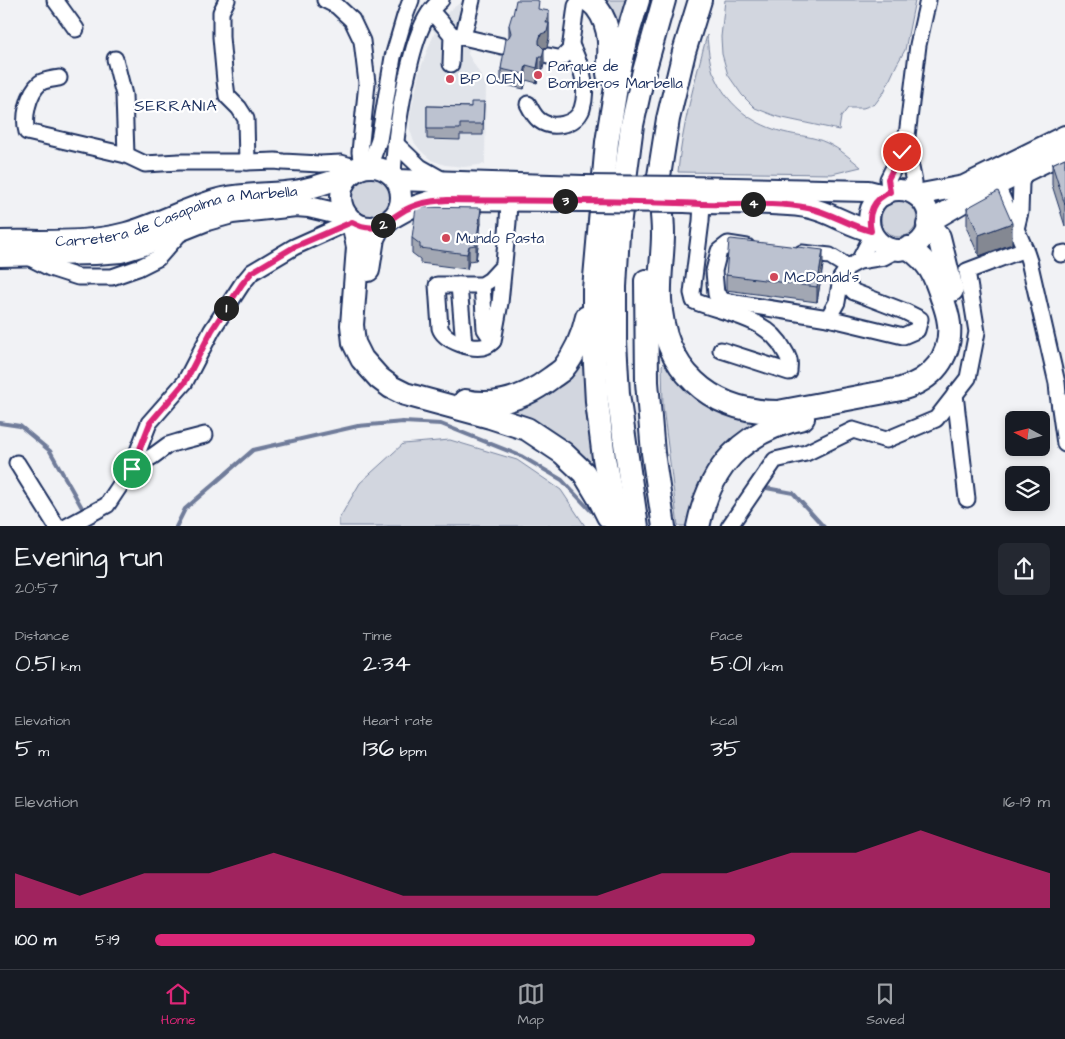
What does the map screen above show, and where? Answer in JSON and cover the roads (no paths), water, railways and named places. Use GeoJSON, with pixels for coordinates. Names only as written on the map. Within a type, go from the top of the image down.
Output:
{"type":"FeatureCollection","features":[{"type":"Feature","properties":{"kind":"highway"},"geometry":{"type":"LineString","coordinates":[[588,0],[597,8],[608,28],[610,54],[604,112],[607,142]]}},
{"type":"Feature","properties":{"kind":"highway"},"geometry":{"type":"LineString","coordinates":[[617,526],[604,458],[597,402],[594,346],[594,289],[607,142],[617,81],[638,0]]}},
{"type":"Feature","properties":{"kind":"highway"},"geometry":{"type":"LineString","coordinates":[[637,526],[618,394],[615,287],[619,224],[632,125],[643,75],[664,0]]}},
{"type":"Feature","properties":{"kind":"highway"},"geometry":{"type":"LineString","coordinates":[[664,526],[653,452],[647,382],[646,284],[649,232],[668,119],[684,52],[700,0]]}},
{"type":"Feature","properties":{"kind":"highway"},"geometry":{"type":"LineString","coordinates":[[658,180],[663,232],[660,299],[668,342],[674,356],[692,379],[718,399],[733,405],[764,412],[778,412],[902,389],[915,385],[925,379],[936,367],[946,351],[949,337],[949,322],[940,290],[931,268],[922,258],[903,249]]}},
{"type":"Feature","properties":{"kind":"highway"},"geometry":{"type":"LineString","coordinates":[[351,220],[358,247],[352,325],[354,343],[362,359],[379,378],[405,394],[527,429],[556,448],[584,473],[599,498],[612,526]]}},
{"type":"Feature","properties":{"kind":"highway"},"geometry":{"type":"LineString","coordinates":[[386,222],[373,238],[363,310],[363,331],[371,356],[386,372],[409,387],[472,402],[501,402],[523,396],[563,370],[577,347],[594,289]]}},
{"type":"Feature","properties":{"kind":"highway"},"geometry":{"type":"LineString","coordinates":[[698,526],[705,500],[720,469],[732,454],[752,438],[769,429],[799,419],[913,397],[936,386],[944,377],[957,352],[960,323],[939,237],[928,224]]}},
{"type":"Feature","properties":{"kind":"main road"},"geometry":{"type":"LineString","coordinates":[[915,195],[964,186],[1065,136]]}},
{"type":"Feature","properties":{"kind":"main road"},"geometry":{"type":"LineString","coordinates":[[928,224],[970,198],[1065,152]]}},
{"type":"Feature","properties":{"kind":"main road"},"geometry":{"type":"LineString","coordinates":[[386,222],[397,213],[401,200],[401,193],[394,179],[382,169],[359,170],[342,188],[341,195],[343,210],[351,220],[366,227],[386,222],[410,208],[431,202],[448,200],[509,200],[583,194]]}},
{"type":"Feature","properties":{"kind":"main road","name":"Carretera de Casapalma a Marbella"},"geometry":{"type":"LineString","coordinates":[[0,241],[101,239],[135,231],[214,200],[236,196],[294,191],[321,185],[359,170]]}},
{"type":"Feature","properties":{"kind":"main road"},"geometry":{"type":"LineString","coordinates":[[394,179],[583,194],[691,198],[773,204],[819,211],[872,232]]}},
{"type":"Feature","properties":{"kind":"main road"},"geometry":{"type":"LineString","coordinates":[[691,198],[868,191],[887,193],[900,190],[915,195],[927,209],[927,231],[922,240],[903,249],[888,248],[881,244],[872,232],[869,220],[871,210],[876,202],[887,193]]}},
{"type":"Feature","properties":{"kind":"main road","name":"Carretera de Casapalma a Marbella"},"geometry":{"type":"LineString","coordinates":[[0,256],[121,252],[207,220],[232,213],[284,207],[309,207],[351,220]]}},
{"type":"Feature","properties":{"kind":"street"},"geometry":{"type":"LineString","coordinates":[[55,0],[76,29]]}},
{"type":"Feature","properties":{"kind":"street"},"geometry":{"type":"LineString","coordinates":[[228,0],[221,12],[224,81],[227,96],[239,108],[246,119],[247,162]]}},
{"type":"Feature","properties":{"kind":"street"},"geometry":{"type":"LineString","coordinates":[[325,0],[337,6],[352,20],[362,41],[367,83],[359,170]]}},
{"type":"Feature","properties":{"kind":"street"},"geometry":{"type":"LineString","coordinates":[[359,170],[378,140],[393,56],[411,0]]}},
{"type":"Feature","properties":{"kind":"street"},"geometry":{"type":"LineString","coordinates":[[451,64],[457,36],[472,0]]}},
{"type":"Feature","properties":{"kind":"street"},"geometry":{"type":"LineString","coordinates":[[548,56],[563,57],[570,50],[576,6],[580,0]]}},
{"type":"Feature","properties":{"kind":"street"},"geometry":{"type":"LineString","coordinates":[[915,195],[906,144],[918,45],[928,0]]}},
{"type":"Feature","properties":{"kind":"street"},"geometry":{"type":"LineString","coordinates":[[394,179],[395,143],[409,67],[425,20],[436,5],[457,36],[502,46]]}},
{"type":"Feature","properties":{"kind":"street"},"geometry":{"type":"LineString","coordinates":[[528,104],[532,113],[540,120],[555,126],[575,118],[579,114],[582,109],[585,87],[583,74],[571,45]]}},
{"type":"Feature","properties":{"kind":"street"},"geometry":{"type":"LineString","coordinates":[[115,59],[124,95],[126,155]]}},
{"type":"Feature","properties":{"kind":"street"},"geometry":{"type":"LineString","coordinates":[[59,78],[40,83],[29,98],[25,124],[27,132],[126,155],[145,164],[275,161],[341,163],[359,170]]}},
{"type":"Feature","properties":{"kind":"street"},"geometry":{"type":"LineString","coordinates":[[395,143],[420,167],[448,183]]}},
{"type":"Feature","properties":{"kind":"street"},"geometry":{"type":"LineString","coordinates":[[887,193],[888,179],[906,144]]}},
{"type":"Feature","properties":{"kind":"street"},"geometry":{"type":"LineString","coordinates":[[1016,230],[1020,212],[1021,184],[1024,172]]}},
{"type":"Feature","properties":{"kind":"street"},"geometry":{"type":"LineString","coordinates":[[997,186],[1025,249],[1061,382],[1058,394],[1065,444]]}},
{"type":"Feature","properties":{"kind":"street"},"geometry":{"type":"LineString","coordinates":[[691,198],[701,221],[692,293],[694,301],[733,313],[763,327],[779,341],[789,359],[789,372],[721,350]]}},
{"type":"Feature","properties":{"kind":"street"},"geometry":{"type":"LineString","coordinates":[[503,266],[490,280],[482,285],[437,285],[440,328],[446,337],[454,342],[476,347],[486,346],[493,341],[500,303],[509,200]]}},
{"type":"Feature","properties":{"kind":"street"},"geometry":{"type":"LineString","coordinates":[[71,524],[107,505],[132,469],[150,423],[185,382],[212,330],[252,272],[294,247],[351,220]]}},
{"type":"Feature","properties":{"kind":"street"},"geometry":{"type":"LineString","coordinates":[[828,318],[837,302],[850,269],[872,232]]}},
{"type":"Feature","properties":{"kind":"street"},"geometry":{"type":"LineString","coordinates":[[765,249],[728,244],[719,251],[714,271],[716,294],[724,301],[828,318],[903,336],[917,330],[920,319],[854,292],[850,269],[830,256],[784,251]]}},
{"type":"Feature","properties":{"kind":"street"},"geometry":{"type":"LineString","coordinates":[[850,269],[903,249]]}},
{"type":"Feature","properties":{"kind":"street"},"geometry":{"type":"LineString","coordinates":[[729,526],[776,460],[806,453],[853,430],[886,440],[936,419],[968,378],[977,332],[967,271],[1025,249]]}},
{"type":"Feature","properties":{"kind":"street"},"geometry":{"type":"LineString","coordinates":[[459,285],[464,345]]}},
{"type":"Feature","properties":{"kind":"street"},"geometry":{"type":"LineString","coordinates":[[482,285],[486,329],[493,341]]}},
{"type":"Feature","properties":{"kind":"street"},"geometry":{"type":"LineString","coordinates":[[955,394],[967,499]]}},
{"type":"Feature","properties":{"kind":"street"},"geometry":{"type":"LineString","coordinates":[[132,469],[168,446],[205,435]]}},
{"type":"Feature","properties":{"kind":"street"},"geometry":{"type":"LineString","coordinates":[[17,463],[57,526]]}},
{"type":"Feature","properties":{"kind":"waterway"},"geometry":{"type":"LineString","coordinates":[[176,526],[185,509],[253,450],[358,426],[403,422],[441,424],[521,456],[562,480],[591,511]]}},
{"type":"Feature","properties":{"kind":"waterway"},"geometry":{"type":"LineString","coordinates":[[0,423],[20,426],[50,451],[85,513]]}},
{"type":"Feature","properties":{"kind":"waterway"},"geometry":{"type":"LineString","coordinates":[[761,487],[793,493],[823,526]]}},
{"type":"Feature","properties":{"kind":"place","name":"Parque de Bomberos Marbella"},"geometry":{"type":"Point","coordinates":[538,75]}},
{"type":"Feature","properties":{"kind":"place","name":"BP OJEN"},"geometry":{"type":"Point","coordinates":[450,79]}},
{"type":"Feature","properties":{"kind":"place","name":"Mundo Pasta"},"geometry":{"type":"Point","coordinates":[446,238]}},
{"type":"Feature","properties":{"kind":"place","name":"McDonald's"},"geometry":{"type":"Point","coordinates":[774,277]}},
{"type":"Feature","properties":{"kind":"district","name":"SERRANIA"},"geometry":{"type":"Point","coordinates":[176,106]}}]}
